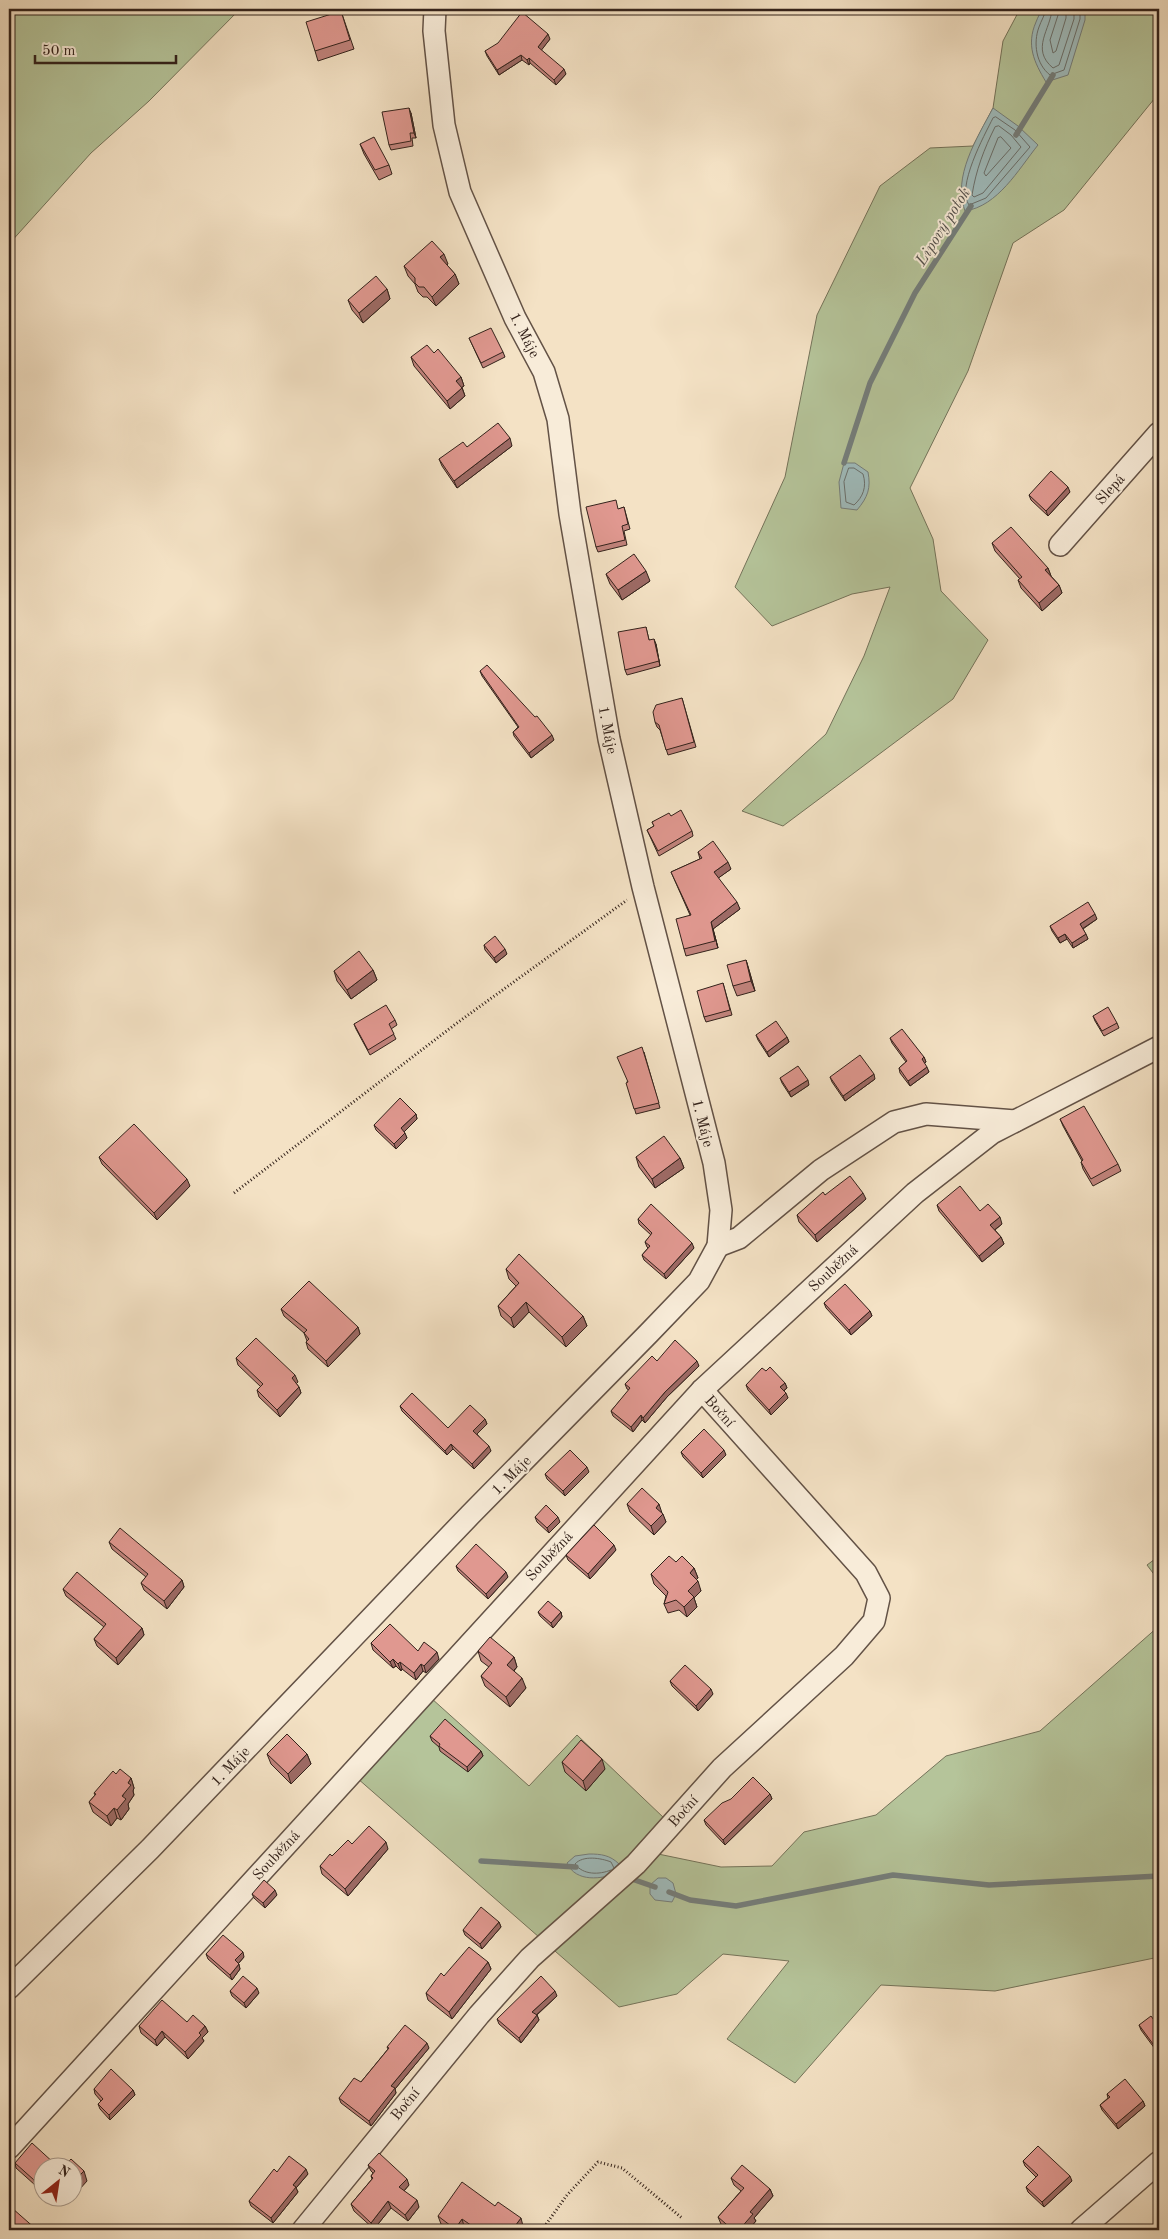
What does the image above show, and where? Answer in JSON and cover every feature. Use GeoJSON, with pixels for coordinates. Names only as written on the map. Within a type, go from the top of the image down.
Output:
{"type":"FeatureCollection","features":[{"type":"Feature","properties":{"kind":"street","name":"1. Máje"},"geometry":{"type":"LineString","coordinates":[[9,1988],[157,1842],[470,1515],[699,1281],[718,1246],[722,1210],[714,1164],[643,888],[609,739],[570,514],[558,419],[544,372],[515,318],[460,192],[444,125],[434,31],[435,9]]}},
{"type":"Feature","properties":{"kind":"street","name":"Slepá"},"geometry":{"type":"LineString","coordinates":[[1060,545],[1159,433]]}},
{"type":"Feature","properties":{"kind":"street","name":"Souběžná"},"geometry":{"type":"LineString","coordinates":[[9,2148],[702,1390],[915,1193],[992,1133],[1159,1047]]}},
{"type":"Feature","properties":{"kind":"street"},"geometry":{"type":"LineString","coordinates":[[718,1246],[739,1238],[821,1170],[894,1122],[926,1114],[1015,1121]]}},
{"type":"Feature","properties":{"kind":"street","name":"Boční"},"geometry":{"type":"LineString","coordinates":[[303,2230],[478,2014],[530,1958],[636,1864],[722,1768],[844,1656],[874,1621],[879,1598],[866,1573],[702,1390]]}},
{"type":"Feature","properties":{"kind":"street"},"geometry":{"type":"LineString","coordinates":[[1080,2230],[1159,2162]]}},
{"type":"Feature","properties":{"kind":"path"},"geometry":{"type":"LineString","coordinates":[[234,1193],[457,1023],[643,888]]}},
{"type":"Feature","properties":{"kind":"path"},"geometry":{"type":"LineString","coordinates":[[542,2230],[567,2195],[598,2162],[622,2168],[682,2218]]}},
{"type":"Feature","properties":{"kind":"green space"},"geometry":{"type":"Polygon","coordinates":[[[9,9],[240,9],[149,101],[91,153],[9,244],[9,9]]]}},
{"type":"Feature","properties":{"kind":"green space"},"geometry":{"type":"Polygon","coordinates":[[[1020,9],[1159,9],[1159,93],[1064,210],[1013,243],[968,371],[910,488],[933,539],[941,591],[988,640],[953,699],[783,826],[742,811],[826,734],[864,656],[890,587],[852,594],[772,626],[735,587],[785,477],[817,315],[880,186],[930,148],[973,146],[993,108],[1003,41],[1020,9]]]}},
{"type":"Feature","properties":{"kind":"green space"},"geometry":{"type":"Polygon","coordinates":[[[9,1505],[14,1561],[9,1564],[9,1505]]]}},
{"type":"Feature","properties":{"kind":"green space"},"geometry":{"type":"Polygon","coordinates":[[[1159,1556],[1159,1581],[1147,1565],[1159,1556]]]}},
{"type":"Feature","properties":{"kind":"green space"},"geometry":{"type":"Polygon","coordinates":[[[1159,1626],[1159,1957],[995,1991],[881,1985],[795,2083],[727,2039],[789,1961],[723,1954],[677,1994],[619,2007],[357,1778],[431,1698],[529,1786],[577,1735],[664,1818],[634,1849],[721,1867],[772,1866],[804,1832],[876,1815],[946,1756],[1040,1731],[1159,1626]]]}},
{"type":"Feature","properties":{"kind":"water"},"geometry":{"type":"Polygon","coordinates":[[[1044,9],[1085,9],[1085,20],[1068,75],[1046,82],[1035,60],[1032,46],[1033,30],[1038,16],[1044,9]]]}},
{"type":"Feature","properties":{"kind":"water"},"geometry":{"type":"Polygon","coordinates":[[[993,108],[1018,126],[1038,145],[1015,176],[997,195],[977,208],[965,211],[962,198],[964,171],[968,158],[993,108]]]}},
{"type":"Feature","properties":{"kind":"water"},"geometry":{"type":"Polygon","coordinates":[[[844,463],[855,463],[868,472],[868,492],[857,510],[841,508],[839,482],[844,463]]]}},
{"type":"Feature","properties":{"kind":"water"},"geometry":{"type":"Polygon","coordinates":[[[589,1854],[609,1857],[619,1864],[618,1873],[597,1878],[583,1877],[571,1869],[567,1863],[575,1856],[589,1854]]]}},
{"type":"Feature","properties":{"kind":"water"},"geometry":{"type":"Polygon","coordinates":[[[658,1878],[666,1878],[673,1883],[676,1894],[672,1902],[655,1900],[650,1894],[650,1885],[658,1878]]]}},
{"type":"Feature","properties":{"kind":"building"},"geometry":{"type":"Polygon","coordinates":[[[341,11],[350,40],[315,51],[306,22],[341,11]]]}},
{"type":"Feature","properties":{"kind":"building"},"geometry":{"type":"Polygon","coordinates":[[[522,12],[548,34],[538,47],[564,69],[554,80],[529,58],[527,60],[521,55],[497,70],[485,51],[498,43],[522,12]]]}},
{"type":"Feature","properties":{"kind":"building"},"geometry":{"type":"Polygon","coordinates":[[[409,108],[414,133],[410,133],[411,141],[389,145],[382,112],[409,108]]]}},
{"type":"Feature","properties":{"kind":"building"},"geometry":{"type":"Polygon","coordinates":[[[374,137],[389,165],[375,170],[360,144],[374,137]]]}},
{"type":"Feature","properties":{"kind":"building"},"geometry":{"type":"Polygon","coordinates":[[[432,241],[444,254],[440,257],[455,274],[432,297],[424,287],[419,287],[415,283],[415,278],[404,266],[432,241]]]}},
{"type":"Feature","properties":{"kind":"building"},"geometry":{"type":"Polygon","coordinates":[[[376,276],[387,289],[359,313],[348,300],[376,276]]]}},
{"type":"Feature","properties":{"kind":"building"},"geometry":{"type":"Polygon","coordinates":[[[491,328],[503,352],[481,363],[469,338],[491,328]]]}},
{"type":"Feature","properties":{"kind":"building"},"geometry":{"type":"Polygon","coordinates":[[[427,345],[434,353],[438,349],[461,377],[456,381],[462,388],[447,401],[411,357],[427,345]]]}},
{"type":"Feature","properties":{"kind":"building"},"geometry":{"type":"Polygon","coordinates":[[[498,423],[510,438],[454,481],[439,459],[463,442],[467,447],[498,423]]]}},
{"type":"Feature","properties":{"kind":"building"},"geometry":{"type":"Polygon","coordinates":[[[1051,471],[1068,487],[1046,511],[1029,495],[1051,471]]]}},
{"type":"Feature","properties":{"kind":"building"},"geometry":{"type":"Polygon","coordinates":[[[616,500],[618,509],[624,507],[628,524],[622,526],[625,540],[596,547],[586,507],[616,500]]]}},
{"type":"Feature","properties":{"kind":"building"},"geometry":{"type":"Polygon","coordinates":[[[1011,527],[1048,568],[1045,570],[1059,585],[1039,603],[1018,580],[1022,577],[992,543],[1011,527]]]}},
{"type":"Feature","properties":{"kind":"building"},"geometry":{"type":"Polygon","coordinates":[[[634,554],[646,571],[618,590],[606,574],[634,554]]]}},
{"type":"Feature","properties":{"kind":"building"},"geometry":{"type":"Polygon","coordinates":[[[646,627],[649,640],[654,639],[659,661],[625,670],[618,632],[646,627]]]}},
{"type":"Feature","properties":{"kind":"building"},"geometry":{"type":"Polygon","coordinates":[[[487,665],[535,717],[537,716],[552,735],[529,753],[513,732],[519,727],[480,671],[487,665]]]}},
{"type":"Feature","properties":{"kind":"building"},"geometry":{"type":"Polygon","coordinates":[[[682,698],[694,742],[666,750],[653,712],[656,705],[682,698]]]}},
{"type":"Feature","properties":{"kind":"building"},"geometry":{"type":"Polygon","coordinates":[[[681,810],[692,831],[658,851],[647,830],[654,826],[652,822],[669,813],[671,816],[681,810]]]}},
{"type":"Feature","properties":{"kind":"building"},"geometry":{"type":"Polygon","coordinates":[[[713,841],[728,862],[714,872],[737,902],[711,922],[715,941],[684,949],[676,919],[691,915],[671,872],[702,858],[698,852],[713,841]]]}},
{"type":"Feature","properties":{"kind":"building"},"geometry":{"type":"Polygon","coordinates":[[[1088,902],[1095,914],[1080,924],[1086,934],[1072,943],[1065,934],[1058,938],[1050,926],[1088,902]]]}},
{"type":"Feature","properties":{"kind":"building"},"geometry":{"type":"Polygon","coordinates":[[[495,936],[505,949],[494,958],[484,945],[495,936]]]}},
{"type":"Feature","properties":{"kind":"building"},"geometry":{"type":"Polygon","coordinates":[[[359,951],[373,970],[347,990],[334,971],[359,951]]]}},
{"type":"Feature","properties":{"kind":"building"},"geometry":{"type":"Polygon","coordinates":[[[746,960],[751,981],[733,986],[727,965],[746,960]]]}},
{"type":"Feature","properties":{"kind":"building"},"geometry":{"type":"Polygon","coordinates":[[[723,983],[730,1010],[704,1017],[697,991],[723,983]]]}},
{"type":"Feature","properties":{"kind":"building"},"geometry":{"type":"Polygon","coordinates":[[[386,1005],[395,1020],[389,1024],[394,1034],[368,1050],[354,1024],[386,1005]]]}},
{"type":"Feature","properties":{"kind":"building"},"geometry":{"type":"Polygon","coordinates":[[[1108,1007],[1117,1023],[1102,1031],[1093,1016],[1108,1007]]]}},
{"type":"Feature","properties":{"kind":"building"},"geometry":{"type":"Polygon","coordinates":[[[776,1021],[787,1037],[767,1052],[756,1035],[776,1021]]]}},
{"type":"Feature","properties":{"kind":"building"},"geometry":{"type":"Polygon","coordinates":[[[902,1029],[924,1057],[922,1059],[927,1067],[908,1081],[899,1068],[907,1061],[890,1038],[902,1029]]]}},
{"type":"Feature","properties":{"kind":"building"},"geometry":{"type":"Polygon","coordinates":[[[642,1047],[659,1103],[634,1109],[626,1083],[628,1082],[617,1057],[642,1047]]]}},
{"type":"Feature","properties":{"kind":"building"},"geometry":{"type":"Polygon","coordinates":[[[860,1055],[874,1074],[843,1096],[830,1077],[860,1055]]]}},
{"type":"Feature","properties":{"kind":"building"},"geometry":{"type":"Polygon","coordinates":[[[798,1066],[808,1080],[789,1092],[780,1078],[798,1066]]]}},
{"type":"Feature","properties":{"kind":"building"},"geometry":{"type":"Polygon","coordinates":[[[400,1098],[416,1114],[401,1128],[405,1133],[394,1144],[374,1125],[400,1098]]]}},
{"type":"Feature","properties":{"kind":"building"},"geometry":{"type":"Polygon","coordinates":[[[1084,1106],[1118,1164],[1091,1179],[1081,1162],[1083,1160],[1060,1119],[1084,1106]]]}},
{"type":"Feature","properties":{"kind":"building"},"geometry":{"type":"Polygon","coordinates":[[[134,1124],[187,1179],[154,1213],[99,1157],[134,1124]]]}},
{"type":"Feature","properties":{"kind":"building"},"geometry":{"type":"Polygon","coordinates":[[[664,1136],[680,1158],[652,1179],[636,1157],[664,1136]]]}},
{"type":"Feature","properties":{"kind":"building"},"geometry":{"type":"Polygon","coordinates":[[[850,1176],[863,1193],[815,1235],[797,1215],[823,1192],[825,1195],[850,1176]]]}},
{"type":"Feature","properties":{"kind":"building"},"geometry":{"type":"Polygon","coordinates":[[[960,1186],[980,1211],[988,1204],[1000,1217],[990,1225],[1001,1237],[979,1256],[937,1205],[960,1186]]]}},
{"type":"Feature","properties":{"kind":"building"},"geometry":{"type":"Polygon","coordinates":[[[651,1204],[692,1243],[664,1274],[642,1255],[650,1246],[645,1242],[652,1233],[638,1219],[651,1204]]]}},
{"type":"Feature","properties":{"kind":"building"},"geometry":{"type":"Polygon","coordinates":[[[519,1254],[583,1316],[562,1337],[526,1302],[511,1318],[498,1306],[519,1283],[506,1269],[519,1254]]]}},
{"type":"Feature","properties":{"kind":"building"},"geometry":{"type":"Polygon","coordinates":[[[309,1281],[358,1327],[326,1361],[306,1342],[309,1339],[304,1333],[307,1330],[281,1309],[309,1281]]]}},
{"type":"Feature","properties":{"kind":"building"},"geometry":{"type":"Polygon","coordinates":[[[845,1284],[870,1311],[849,1330],[824,1303],[845,1284]]]}},
{"type":"Feature","properties":{"kind":"building"},"geometry":{"type":"Polygon","coordinates":[[[256,1338],[295,1375],[292,1378],[299,1387],[277,1410],[257,1390],[263,1384],[236,1358],[256,1338]]]}},
{"type":"Feature","properties":{"kind":"building"},"geometry":{"type":"Polygon","coordinates":[[[675,1340],[697,1361],[665,1392],[643,1418],[641,1415],[631,1427],[611,1411],[630,1388],[625,1384],[652,1356],[657,1361],[675,1340]]]}},
{"type":"Feature","properties":{"kind":"building"},"geometry":{"type":"Polygon","coordinates":[[[770,1367],[785,1383],[780,1387],[786,1393],[769,1410],[746,1385],[762,1368],[766,1371],[770,1367]]]}},
{"type":"Feature","properties":{"kind":"building"},"geometry":{"type":"Polygon","coordinates":[[[412,1393],[448,1428],[470,1405],[485,1419],[473,1431],[489,1446],[472,1464],[451,1444],[445,1451],[400,1406],[412,1393]]]}},
{"type":"Feature","properties":{"kind":"building"},"geometry":{"type":"Polygon","coordinates":[[[704,1429],[724,1450],[701,1473],[681,1452],[704,1429]]]}},
{"type":"Feature","properties":{"kind":"building"},"geometry":{"type":"Polygon","coordinates":[[[570,1450],[587,1467],[563,1491],[545,1474],[570,1450]]]}},
{"type":"Feature","properties":{"kind":"building"},"geometry":{"type":"Polygon","coordinates":[[[642,1488],[659,1504],[656,1508],[663,1514],[651,1526],[627,1504],[642,1488]]]}},
{"type":"Feature","properties":{"kind":"building"},"geometry":{"type":"Polygon","coordinates":[[[546,1505],[558,1517],[547,1528],[535,1517],[546,1505]]]}},
{"type":"Feature","properties":{"kind":"building"},"geometry":{"type":"Polygon","coordinates":[[[594,1525],[614,1545],[588,1574],[566,1555],[594,1525]]]}},
{"type":"Feature","properties":{"kind":"building"},"geometry":{"type":"Polygon","coordinates":[[[120,1528],[182,1580],[164,1601],[141,1583],[148,1574],[109,1542],[120,1528]]]}},
{"type":"Feature","properties":{"kind":"building"},"geometry":{"type":"Polygon","coordinates":[[[476,1544],[506,1572],[486,1594],[456,1566],[476,1544]]]}},
{"type":"Feature","properties":{"kind":"building"},"geometry":{"type":"Polygon","coordinates":[[[669,1556],[676,1562],[682,1556],[694,1568],[690,1573],[698,1581],[688,1591],[694,1597],[684,1607],[676,1600],[664,1604],[668,1592],[651,1574],[669,1556]]]}},
{"type":"Feature","properties":{"kind":"building"},"geometry":{"type":"Polygon","coordinates":[[[77,1572],[142,1628],[116,1658],[94,1639],[106,1624],[63,1589],[77,1572]]]}},
{"type":"Feature","properties":{"kind":"building"},"geometry":{"type":"Polygon","coordinates":[[[548,1601],[561,1612],[551,1623],[538,1612],[548,1601]]]}},
{"type":"Feature","properties":{"kind":"building"},"geometry":{"type":"Polygon","coordinates":[[[390,1624],[418,1651],[424,1642],[437,1652],[424,1666],[421,1664],[414,1673],[400,1662],[398,1664],[393,1659],[390,1662],[371,1643],[390,1624]]]}},
{"type":"Feature","properties":{"kind":"building"},"geometry":{"type":"Polygon","coordinates":[[[490,1637],[514,1657],[507,1665],[522,1678],[506,1697],[481,1676],[492,1663],[478,1651],[490,1637]]]}},
{"type":"Feature","properties":{"kind":"building"},"geometry":{"type":"Polygon","coordinates":[[[685,1665],[711,1689],[696,1706],[670,1681],[685,1665]]]}},
{"type":"Feature","properties":{"kind":"building"},"geometry":{"type":"Polygon","coordinates":[[[445,1719],[481,1751],[467,1767],[439,1746],[440,1744],[430,1736],[445,1719]]]}},
{"type":"Feature","properties":{"kind":"building"},"geometry":{"type":"Polygon","coordinates":[[[287,1734],[307,1754],[288,1774],[267,1754],[287,1734]]]}},
{"type":"Feature","properties":{"kind":"building"},"geometry":{"type":"Polygon","coordinates":[[[581,1740],[602,1759],[583,1781],[562,1762],[581,1740]]]}},
{"type":"Feature","properties":{"kind":"building"},"geometry":{"type":"Polygon","coordinates":[[[120,1769],[131,1778],[128,1783],[131,1785],[122,1796],[126,1799],[117,1810],[114,1808],[107,1816],[89,1802],[96,1794],[94,1793],[113,1771],[116,1774],[120,1769]]]}},
{"type":"Feature","properties":{"kind":"building"},"geometry":{"type":"Polygon","coordinates":[[[753,1777],[770,1794],[723,1840],[704,1820],[722,1803],[731,1799],[753,1777]]]}},
{"type":"Feature","properties":{"kind":"building"},"geometry":{"type":"Polygon","coordinates":[[[369,1826],[386,1842],[345,1889],[320,1866],[330,1854],[332,1856],[348,1840],[352,1844],[369,1826]]]}},
{"type":"Feature","properties":{"kind":"building"},"geometry":{"type":"Polygon","coordinates":[[[264,1880],[275,1890],[263,1903],[252,1894],[264,1880]]]}},
{"type":"Feature","properties":{"kind":"building"},"geometry":{"type":"Polygon","coordinates":[[[481,1907],[499,1922],[480,1944],[463,1930],[481,1907]]]}},
{"type":"Feature","properties":{"kind":"building"},"geometry":{"type":"Polygon","coordinates":[[[223,1935],[243,1952],[235,1960],[239,1964],[230,1975],[206,1954],[223,1935]]]}},
{"type":"Feature","properties":{"kind":"building"},"geometry":{"type":"Polygon","coordinates":[[[469,1947],[488,1962],[449,2012],[426,1993],[441,1973],[444,1976],[469,1947]]]}},
{"type":"Feature","properties":{"kind":"building"},"geometry":{"type":"Polygon","coordinates":[[[243,1976],[257,1988],[244,2003],[230,1991],[243,1976]]]}},
{"type":"Feature","properties":{"kind":"building"},"geometry":{"type":"Polygon","coordinates":[[[541,1976],[555,1991],[532,2012],[537,2015],[519,2038],[497,2019],[541,1976]]]}},
{"type":"Feature","properties":{"kind":"building"},"geometry":{"type":"Polygon","coordinates":[[[162,2000],[187,2022],[193,2015],[205,2026],[199,2033],[201,2035],[185,2052],[162,2031],[155,2040],[139,2026],[162,2000]]]}},
{"type":"Feature","properties":{"kind":"building"},"geometry":{"type":"Polygon","coordinates":[[[1151,2016],[1159,2027],[1159,2046],[1156,2048],[1139,2025],[1151,2016]]]}},
{"type":"Feature","properties":{"kind":"building"},"geometry":{"type":"Polygon","coordinates":[[[405,2025],[427,2043],[391,2086],[395,2088],[369,2121],[339,2098],[354,2078],[361,2082],[405,2025]]]}},
{"type":"Feature","properties":{"kind":"building"},"geometry":{"type":"Polygon","coordinates":[[[111,2069],[133,2090],[109,2115],[98,2104],[103,2099],[94,2089],[111,2069]]]}},
{"type":"Feature","properties":{"kind":"building"},"geometry":{"type":"Polygon","coordinates":[[[1125,2079],[1143,2101],[1116,2124],[1100,2105],[1110,2097],[1107,2094],[1125,2079]]]}},
{"type":"Feature","properties":{"kind":"building"},"geometry":{"type":"Polygon","coordinates":[[[32,2143],[46,2156],[32,2156],[32,2178],[15,2163],[32,2143]]]}},
{"type":"Feature","properties":{"kind":"building"},"geometry":{"type":"Polygon","coordinates":[[[1038,2146],[1070,2176],[1042,2202],[1026,2187],[1038,2175],[1023,2161],[1038,2146]]]}},
{"type":"Feature","properties":{"kind":"building"},"geometry":{"type":"Polygon","coordinates":[[[379,2153],[407,2179],[399,2187],[417,2200],[405,2215],[388,2201],[371,2223],[351,2204],[373,2178],[371,2176],[375,2171],[368,2165],[379,2153]]]}},
{"type":"Feature","properties":{"kind":"building"},"geometry":{"type":"Polygon","coordinates":[[[289,2156],[306,2169],[293,2185],[296,2187],[271,2218],[249,2201],[274,2169],[277,2172],[289,2156]]]}},
{"type":"Feature","properties":{"kind":"building"},"geometry":{"type":"Polygon","coordinates":[[[742,2165],[770,2189],[750,2212],[753,2214],[739,2230],[733,2230],[718,2217],[744,2188],[731,2178],[742,2165]]]}},
{"type":"Feature","properties":{"kind":"building"},"geometry":{"type":"Polygon","coordinates":[[[462,2182],[495,2206],[498,2202],[521,2218],[512,2230],[478,2230],[462,2219],[455,2229],[438,2216],[462,2182]]]}},
{"type":"Feature","properties":{"kind":"building"},"geometry":{"type":"Polygon","coordinates":[[[12,2208],[37,2230],[9,2230],[9,2212],[12,2208]]]}},
{"type":"Feature","properties":{"kind":"building"},"geometry":{"type":"Polygon","coordinates":[[[220,2225],[226,2230],[215,2230],[220,2225]]]}},
{"type":"Feature","properties":{"kind":"waterway","name":"Lipový potok"},"geometry":{"type":"LineString","coordinates":[[1016,135],[1053,75]]}},
{"type":"Feature","properties":{"kind":"waterway","name":"Lipový potok"},"geometry":{"type":"LineString","coordinates":[[844,463],[870,383],[915,293],[971,206]]}},
{"type":"Feature","properties":{"kind":"waterway"},"geometry":{"type":"LineString","coordinates":[[481,1861],[576,1867]]}},
{"type":"Feature","properties":{"kind":"waterway"},"geometry":{"type":"LineString","coordinates":[[669,1892],[690,1900],[736,1906],[893,1875],[989,1885],[1159,1876]]}},
{"type":"Feature","properties":{"kind":"waterway"},"geometry":{"type":"LineString","coordinates":[[629,1878],[655,1887]]}}]}
